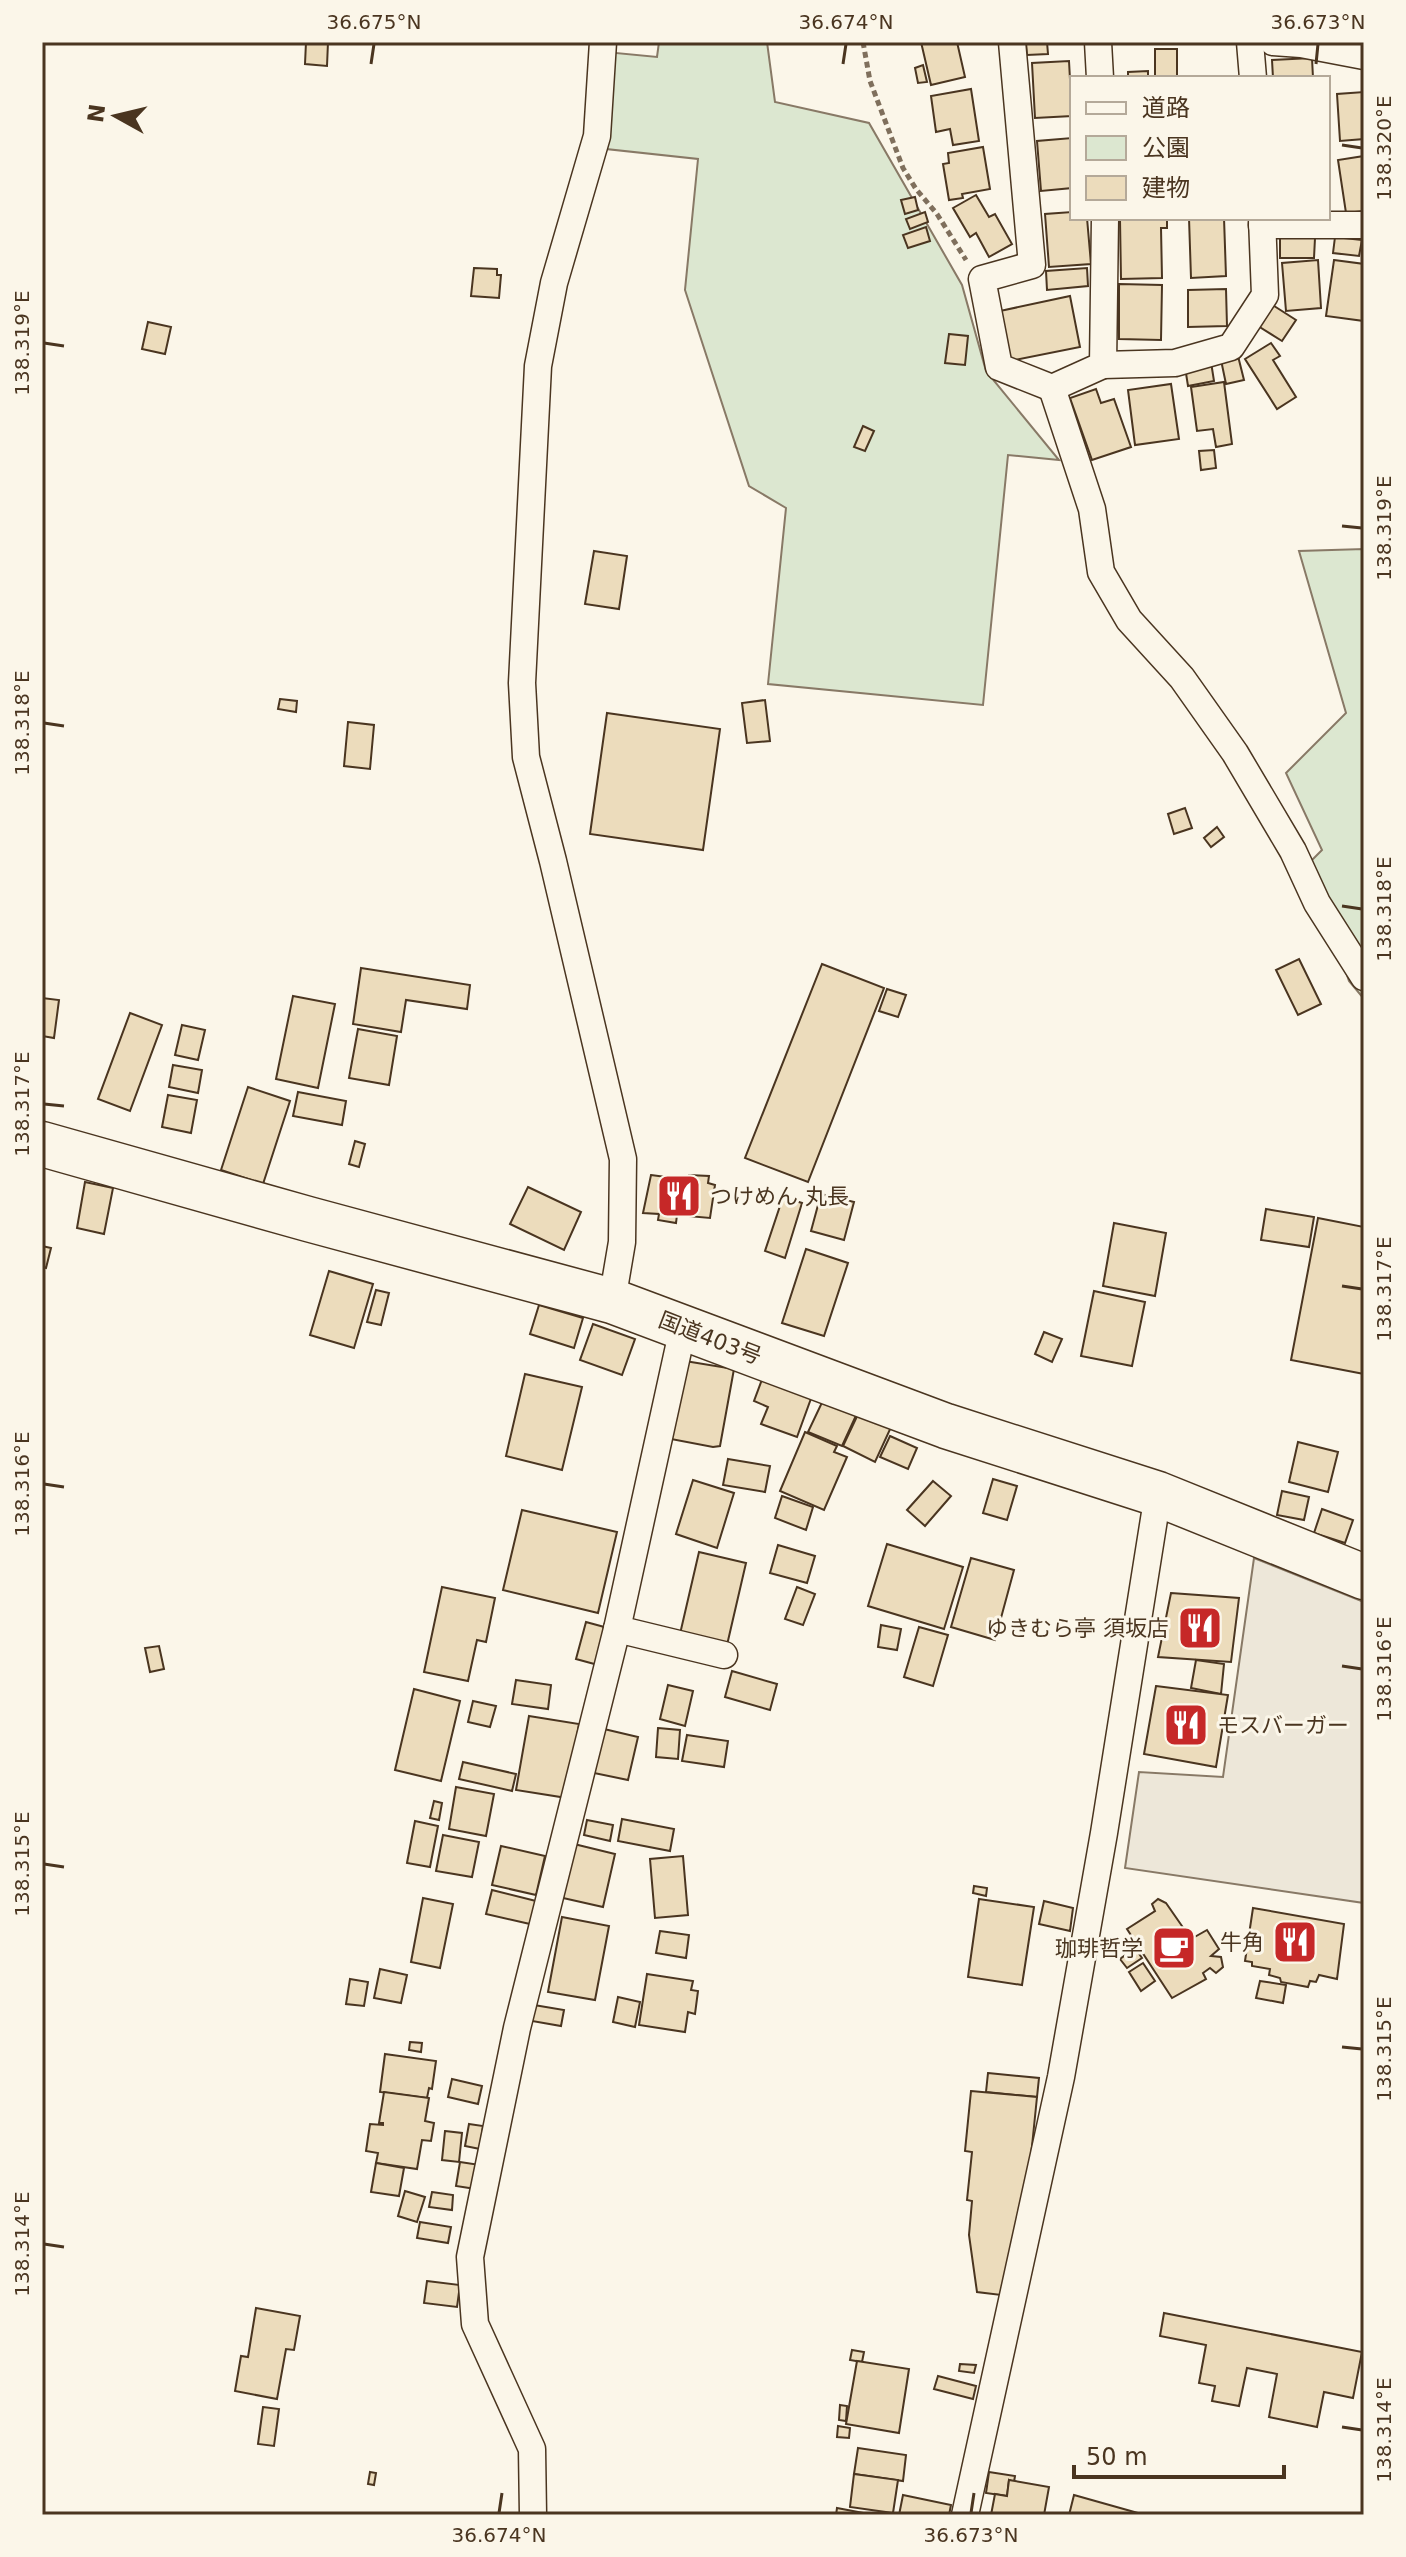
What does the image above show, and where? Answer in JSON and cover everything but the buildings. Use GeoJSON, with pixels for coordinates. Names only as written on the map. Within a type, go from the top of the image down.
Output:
{"type":"FeatureCollection","features":[{"type":"Feature","properties":{"kind":"highway","name":"国道403号"},"geometry":{"type":"LineString","coordinates":[[42,1144],[612,1301],[946,1426],[1158,1494],[1364,1577]]}},
{"type":"Feature","properties":{"kind":"street"},"geometry":{"type":"LineString","coordinates":[[603,42],[597,136],[554,283],[538,366],[522,683],[526,757],[623,1159],[622,1242],[612,1301]]}},
{"type":"Feature","properties":{"kind":"street"},"geometry":{"type":"LineString","coordinates":[[1012,42],[1032,265],[982,279],[999,367],[1052,388],[1103,365],[1175,363],[1231,347],[1265,295],[1262,221],[1364,225]]}},
{"type":"Feature","properties":{"kind":"street"},"geometry":{"type":"LineString","coordinates":[[1098,42],[1100,76]]}},
{"type":"Feature","properties":{"kind":"street"},"geometry":{"type":"LineString","coordinates":[[1250,42],[1253,76]]}},
{"type":"Feature","properties":{"kind":"street"},"geometry":{"type":"LineString","coordinates":[[1273,42],[1364,56]]}},
{"type":"Feature","properties":{"kind":"street"},"geometry":{"type":"LineString","coordinates":[[1103,365],[1105,220]]}},
{"type":"Feature","properties":{"kind":"street"},"geometry":{"type":"LineString","coordinates":[[1052,388],[1092,509],[1101,572],[1129,620],[1182,678],[1235,753],[1293,851],[1317,903],[1364,977]]}},
{"type":"Feature","properties":{"kind":"street"},"geometry":{"type":"LineString","coordinates":[[533,2515],[532,2449],[475,2324],[470,2257],[517,2028],[617,1629],[683,1328]]}},
{"type":"Feature","properties":{"kind":"street"},"geometry":{"type":"LineString","coordinates":[[965,2515],[1061,2077],[1158,1494]]}},
{"type":"Feature","properties":{"kind":"street"},"geometry":{"type":"LineString","coordinates":[[617,1629],[724,1655]]}},
{"type":"Feature","properties":{"kind":"path"},"geometry":{"type":"LineString","coordinates":[[863,42],[870,81],[903,168],[937,214],[962,256],[982,279]]}},
{"type":"Feature","properties":{"kind":"green space"},"geometry":{"type":"Polygon","coordinates":[[[659,42],[767,42],[775,102],[869,123],[962,285],[986,371],[1059,460],[1008,455],[983,705],[768,684],[786,508],[749,486],[685,290],[698,159],[597,148],[606,52],[657,57],[659,42]]]}},
{"type":"Feature","properties":{"kind":"green space"},"geometry":{"type":"Polygon","coordinates":[[[1364,549],[1364,999],[1349,981],[1309,863],[1322,850],[1286,773],[1346,713],[1299,551],[1364,549]]]}},
{"type":"Feature","properties":{"kind":"shaded area"},"geometry":{"type":"Polygon","coordinates":[[[1254,1558],[1364,1602],[1364,1903],[1125,1868],[1139,1772],[1223,1777],[1254,1558]]]}},
{"type":"Feature","properties":{"kind":"place","name":"つけめん 丸長"},"geometry":{"type":"Point","coordinates":[679,1196]}},
{"type":"Feature","properties":{"kind":"place","name":"ゆきむら亭 須坂店"},"geometry":{"type":"Point","coordinates":[1200,1628]}},
{"type":"Feature","properties":{"kind":"place","name":"モスバーガー"},"geometry":{"type":"Point","coordinates":[1186,1725]}},
{"type":"Feature","properties":{"kind":"place","name":"牛角"},"geometry":{"type":"Point","coordinates":[1295,1942]}},
{"type":"Feature","properties":{"kind":"place","name":"珈琲哲学"},"geometry":{"type":"Point","coordinates":[1174,1948]}}]}
